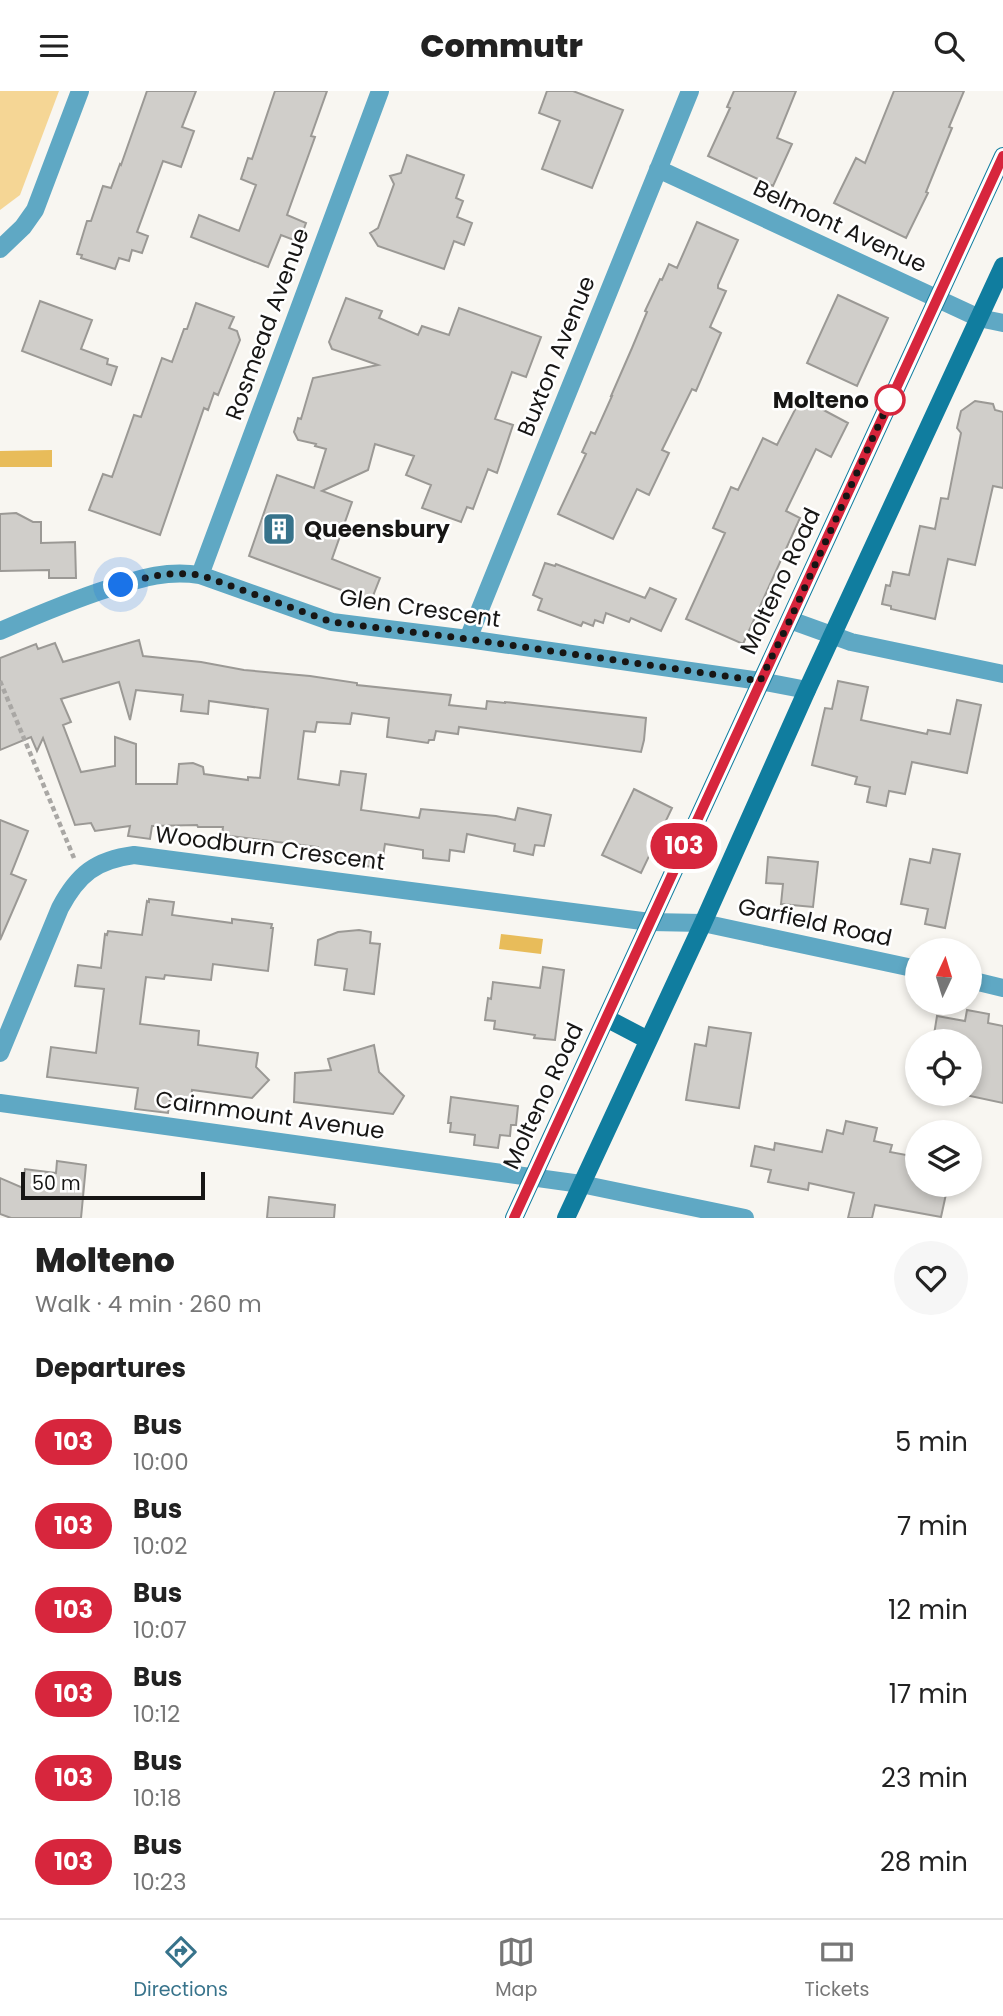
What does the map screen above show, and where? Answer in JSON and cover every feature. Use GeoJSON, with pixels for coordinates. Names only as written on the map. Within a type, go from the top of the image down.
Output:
{"type":"FeatureCollection","features":[{"type":"Feature","properties":{"kind":"street"},"geometry":{"type":"LineString","coordinates":[[0,249],[23,227],[35,210],[80,91]]}},
{"type":"Feature","properties":{"kind":"street","name":"Rosmead Avenue"},"geometry":{"type":"LineString","coordinates":[[200,575],[380,91]]}},
{"type":"Feature","properties":{"kind":"street","name":"Buxton Avenue"},"geometry":{"type":"LineString","coordinates":[[468,639],[690,91]]}},
{"type":"Feature","properties":{"kind":"street","name":"Molteno Road"},"geometry":{"type":"LineString","coordinates":[[514,1218],[936,298],[1001,164]]}},
{"type":"Feature","properties":{"kind":"street","name":"Belmont Avenue"},"geometry":{"type":"LineString","coordinates":[[658,169],[979,318],[1003,323]]}},
{"type":"Feature","properties":{"kind":"street"},"geometry":{"type":"LineString","coordinates":[[566,1218],[1003,266]]}},
{"type":"Feature","properties":{"kind":"street","name":"Glen Crescent"},"geometry":{"type":"LineString","coordinates":[[0,631],[69,601],[147,577],[181,572],[200,575],[332,622],[468,639],[807,690]]}},
{"type":"Feature","properties":{"kind":"street"},"geometry":{"type":"LineString","coordinates":[[790,620],[851,642],[1003,674]]}},
{"type":"Feature","properties":{"kind":"street","name":"Woodburn Crescent"},"geometry":{"type":"LineString","coordinates":[[0,1053],[70,890],[83,874],[121,857],[151,857],[650,922],[703,923]]}},
{"type":"Feature","properties":{"kind":"street","name":"Garfield Road"},"geometry":{"type":"LineString","coordinates":[[703,923],[905,966]]}},
{"type":"Feature","properties":{"kind":"street"},"geometry":{"type":"LineString","coordinates":[[982,984],[1003,988]]}},
{"type":"Feature","properties":{"kind":"street"},"geometry":{"type":"LineString","coordinates":[[606,1018],[648,1041]]}},
{"type":"Feature","properties":{"kind":"street","name":"Cairnmount Avenue"},"geometry":{"type":"LineString","coordinates":[[0,1103],[581,1184],[745,1218]]}},
{"type":"Feature","properties":{"kind":"path"},"geometry":{"type":"LineString","coordinates":[[0,681],[76,862]]}},
{"type":"Feature","properties":{"kind":"shaded area"},"geometry":{"type":"Polygon","coordinates":[[[0,91],[59,91],[20,195],[0,210],[0,91]]]}},
{"type":"Feature","properties":{"kind":"shaded area"},"geometry":{"type":"Polygon","coordinates":[[[52,450],[52,467],[0,467],[0,451],[52,450]]]}},
{"type":"Feature","properties":{"kind":"shaded area"},"geometry":{"type":"Polygon","coordinates":[[[501,934],[543,939],[541,954],[499,949],[501,934]]]}},
{"type":"Feature","properties":{"kind":"building"},"geometry":{"type":"Polygon","coordinates":[[[147,91],[196,91],[182,127],[194,131],[181,167],[163,161],[137,232],[148,236],[142,253],[132,250],[129,261],[119,258],[115,269],[81,258],[82,255],[77,254],[87,221],[91,221],[103,186],[111,188],[121,165],[147,91]]]}},
{"type":"Feature","properties":{"kind":"building"},"geometry":{"type":"Polygon","coordinates":[[[275,91],[327,91],[311,136],[315,137],[287,215],[306,223],[299,242],[281,235],[268,267],[191,237],[199,215],[239,231],[256,185],[241,179],[248,158],[252,159],[275,91]]]}},
{"type":"Feature","properties":{"kind":"building"},"geometry":{"type":"Polygon","coordinates":[[[547,91],[573,91],[623,110],[592,188],[542,169],[560,121],[539,113],[547,91]]]}},
{"type":"Feature","properties":{"kind":"building"},"geometry":{"type":"Polygon","coordinates":[[[734,91],[796,91],[777,138],[792,144],[773,186],[708,156],[730,108],[727,107],[734,91]]]}},
{"type":"Feature","properties":{"kind":"building"},"geometry":{"type":"Polygon","coordinates":[[[894,91],[964,91],[926,192],[928,193],[906,238],[834,203],[856,158],[865,163],[894,91]]]}},
{"type":"Feature","properties":{"kind":"building"},"geometry":{"type":"Polygon","coordinates":[[[407,155],[464,175],[456,198],[463,201],[457,217],[472,223],[464,245],[454,241],[444,269],[378,246],[370,233],[378,228],[394,184],[390,176],[401,173],[407,155]]]}},
{"type":"Feature","properties":{"kind":"building"},"geometry":{"type":"Polygon","coordinates":[[[697,222],[738,240],[718,285],[718,288],[726,291],[710,327],[721,333],[696,391],[692,389],[662,450],[669,453],[649,495],[637,489],[613,539],[558,514],[586,454],[582,452],[591,432],[595,434],[660,279],[662,280],[669,264],[677,268],[697,222]]]}},
{"type":"Feature","properties":{"kind":"building"},"geometry":{"type":"Polygon","coordinates":[[[838,295],[888,318],[857,386],[807,363],[838,295]]]}},
{"type":"Feature","properties":{"kind":"building"},"geometry":{"type":"Polygon","coordinates":[[[346,298],[382,311],[379,318],[418,335],[422,326],[449,335],[459,308],[541,337],[526,377],[512,372],[495,419],[513,425],[497,473],[488,469],[473,509],[467,507],[461,522],[422,508],[431,485],[406,475],[414,456],[375,444],[368,470],[322,491],[352,502],[332,559],[380,578],[371,601],[249,556],[277,475],[314,488],[326,449],[298,440],[294,432],[298,418],[301,419],[313,378],[378,365],[332,349],[329,342],[346,298]]]}},
{"type":"Feature","properties":{"kind":"building"},"geometry":{"type":"Polygon","coordinates":[[[40,301],[92,320],[81,349],[108,359],[107,364],[117,367],[111,385],[22,351],[40,301]]]}},
{"type":"Feature","properties":{"kind":"building"},"geometry":{"type":"Polygon","coordinates":[[[196,303],[234,317],[229,328],[237,331],[240,340],[218,395],[214,393],[208,410],[204,408],[160,535],[89,510],[103,474],[112,477],[134,415],[141,417],[162,358],[172,362],[196,303]]]}},
{"type":"Feature","properties":{"kind":"building"},"geometry":{"type":"Polygon","coordinates":[[[801,398],[848,423],[831,457],[816,449],[786,511],[800,518],[743,644],[686,619],[725,533],[713,528],[731,487],[738,490],[763,438],[777,445],[801,398]]]}},
{"type":"Feature","properties":{"kind":"building"},"geometry":{"type":"Polygon","coordinates":[[[975,401],[993,404],[995,410],[1003,412],[1003,488],[993,486],[975,565],[948,559],[935,619],[891,609],[891,606],[882,604],[886,585],[890,586],[893,572],[909,575],[920,526],[935,529],[941,498],[948,499],[961,433],[957,428],[961,411],[975,401]]]}},
{"type":"Feature","properties":{"kind":"building"},"geometry":{"type":"Polygon","coordinates":[[[16,513],[33,522],[41,522],[41,543],[75,542],[76,578],[49,578],[49,570],[0,571],[0,514],[16,513]]]}},
{"type":"Feature","properties":{"kind":"building"},"geometry":{"type":"Polygon","coordinates":[[[545,563],[556,564],[645,598],[650,588],[676,599],[661,631],[631,618],[629,622],[606,613],[603,623],[595,620],[593,626],[583,622],[581,626],[538,610],[542,599],[533,595],[545,563]]]}},
{"type":"Feature","properties":{"kind":"building"},"geometry":{"type":"Polygon","coordinates":[[[139,640],[143,656],[451,695],[449,705],[486,709],[487,701],[505,702],[646,718],[644,740],[641,752],[459,727],[458,734],[436,731],[434,740],[429,740],[428,743],[387,737],[389,718],[352,713],[350,724],[317,722],[315,732],[304,731],[298,779],[339,785],[341,771],[366,774],[361,810],[419,818],[421,809],[515,820],[518,808],[551,815],[544,846],[535,845],[533,855],[514,851],[515,844],[467,834],[464,852],[450,850],[449,861],[423,858],[423,850],[385,844],[381,868],[316,860],[318,847],[222,835],[223,827],[152,826],[150,839],[128,836],[130,826],[95,831],[91,823],[75,825],[43,738],[37,751],[31,737],[0,750],[0,658],[36,644],[38,649],[55,643],[63,662],[139,640]],[[119,682],[61,699],[71,722],[63,725],[81,772],[115,766],[115,737],[136,744],[136,784],[177,784],[179,764],[193,763],[203,767],[204,774],[248,780],[248,777],[260,778],[268,709],[209,701],[208,714],[181,711],[183,695],[136,690],[130,720],[119,682]]]}},
{"type":"Feature","properties":{"kind":"building"},"geometry":{"type":"Polygon","coordinates":[[[838,681],[868,687],[861,720],[927,734],[928,730],[950,734],[957,700],[981,705],[967,773],[912,762],[905,794],[889,791],[886,806],[867,802],[870,787],[855,784],[857,777],[812,765],[825,708],[832,709],[838,681]]]}},
{"type":"Feature","properties":{"kind":"building"},"geometry":{"type":"Polygon","coordinates":[[[634,789],[672,808],[641,873],[602,855],[634,789]]]}},
{"type":"Feature","properties":{"kind":"building"},"geometry":{"type":"Polygon","coordinates":[[[0,820],[28,831],[11,874],[26,880],[0,940],[0,820]]]}},
{"type":"Feature","properties":{"kind":"building"},"geometry":{"type":"Polygon","coordinates":[[[933,849],[960,854],[945,928],[925,924],[928,909],[901,904],[910,859],[930,863],[933,849]]]}},
{"type":"Feature","properties":{"kind":"building"},"geometry":{"type":"Polygon","coordinates":[[[768,857],[818,862],[813,907],[781,904],[783,884],[766,883],[768,857]]]}},
{"type":"Feature","properties":{"kind":"building"},"geometry":{"type":"Polygon","coordinates":[[[149,899],[174,902],[172,915],[232,923],[232,919],[272,924],[268,971],[213,964],[211,980],[165,975],[164,979],[146,977],[140,1024],[199,1031],[198,1045],[258,1053],[256,1067],[269,1080],[252,1098],[192,1090],[191,1100],[170,1098],[168,1113],[135,1109],[138,1088],[47,1077],[51,1047],[96,1053],[104,989],[75,986],[78,965],[101,968],[105,934],[107,935],[108,931],[142,935],[149,899]]]}},
{"type":"Feature","properties":{"kind":"building"},"geometry":{"type":"Polygon","coordinates":[[[338,932],[371,932],[370,943],[380,944],[374,994],[344,990],[347,969],[315,965],[318,940],[338,932]]]}},
{"type":"Feature","properties":{"kind":"building"},"geometry":{"type":"Polygon","coordinates":[[[543,967],[564,970],[555,1040],[494,1029],[495,1021],[485,1020],[493,982],[540,988],[543,967]]]}},
{"type":"Feature","properties":{"kind":"building"},"geometry":{"type":"Polygon","coordinates":[[[982,1013],[989,1014],[988,1023],[1003,1026],[1003,1103],[982,1099],[982,1029],[935,1029],[937,1016],[965,1021],[966,1015],[982,1015],[982,1013]]]}},
{"type":"Feature","properties":{"kind":"building"},"geometry":{"type":"Polygon","coordinates":[[[709,1027],[751,1033],[739,1108],[686,1100],[695,1044],[706,1046],[709,1027]]]}},
{"type":"Feature","properties":{"kind":"building"},"geometry":{"type":"Polygon","coordinates":[[[374,1045],[379,1072],[404,1096],[393,1114],[294,1102],[295,1073],[331,1070],[328,1059],[374,1045]]]}},
{"type":"Feature","properties":{"kind":"building"},"geometry":{"type":"Polygon","coordinates":[[[451,1097],[518,1106],[516,1125],[511,1125],[510,1136],[500,1135],[498,1148],[474,1145],[475,1135],[450,1132],[451,1123],[448,1123],[451,1097]]]}},
{"type":"Feature","properties":{"kind":"building"},"geometry":{"type":"Polygon","coordinates":[[[846,1121],[877,1128],[874,1141],[892,1145],[890,1152],[905,1155],[905,1197],[945,1197],[941,1217],[875,1205],[872,1218],[848,1218],[854,1193],[809,1183],[808,1190],[768,1182],[771,1170],[751,1166],[755,1146],[774,1150],[775,1143],[822,1152],[827,1130],[843,1134],[846,1121]]]}},
{"type":"Feature","properties":{"kind":"building"},"geometry":{"type":"Polygon","coordinates":[[[57,1161],[86,1165],[81,1218],[11,1218],[0,1214],[0,1178],[23,1188],[25,1169],[56,1173],[57,1161]]]}},
{"type":"Feature","properties":{"kind":"building"},"geometry":{"type":"Polygon","coordinates":[[[269,1197],[335,1205],[334,1218],[267,1218],[269,1197]]]}},
{"type":"Feature","properties":{"kind":"bus line","name":"103"},"geometry":{"type":"LineString","coordinates":[[514,1218],[1003,156]]}},
{"type":"Feature","properties":{"kind":"place","name":"Molteno"},"geometry":{"type":"Point","coordinates":[890,400]}},
{"type":"Feature","properties":{"kind":"place","name":"Queensbury"},"geometry":{"type":"Point","coordinates":[279,529]}},
{"type":"Feature","properties":{"kind":"route"},"geometry":{"type":"LineString","coordinates":[[121,585],[147,577],[181,572],[200,575],[332,622],[760,681],[890,400]]}}]}
